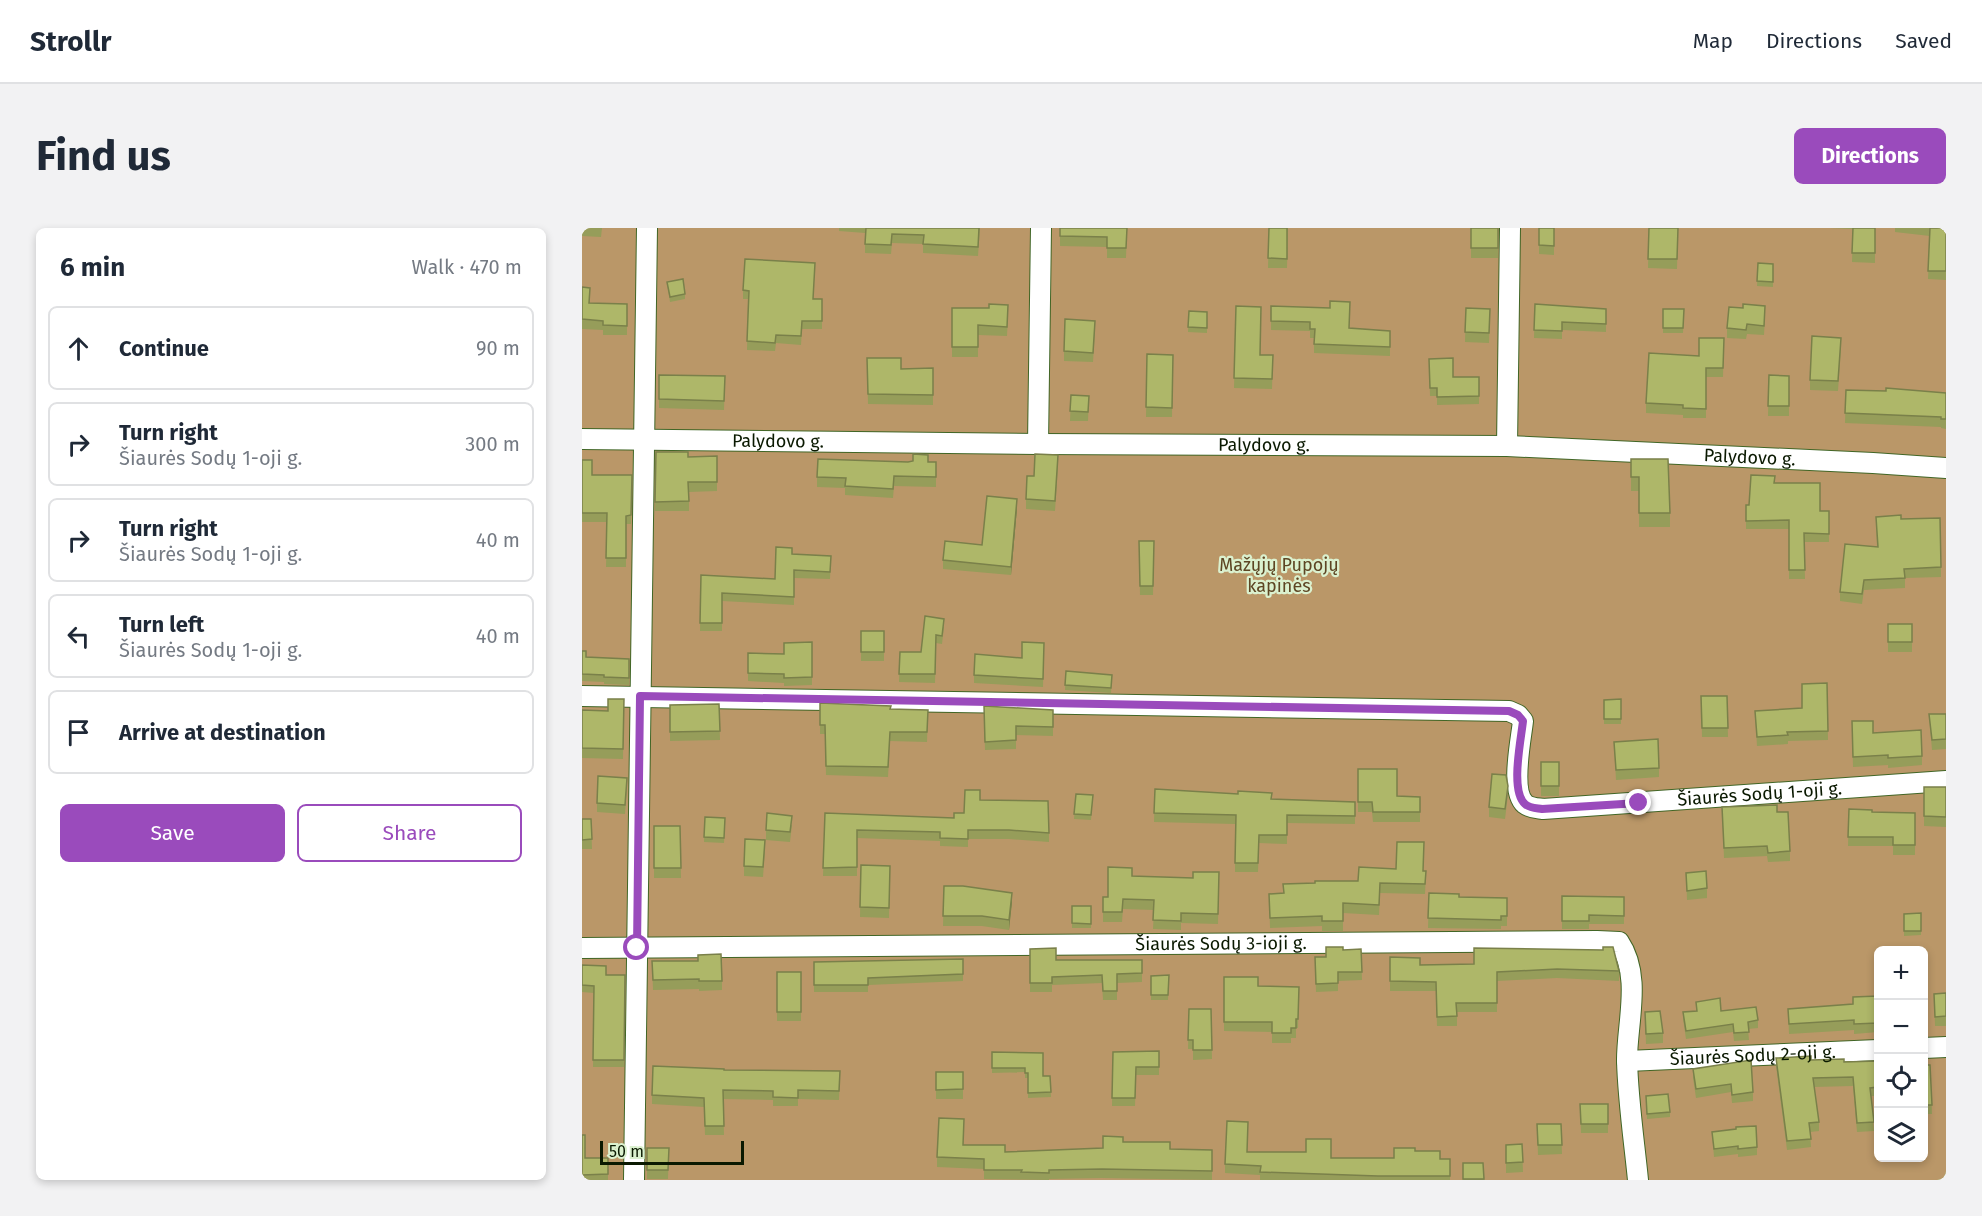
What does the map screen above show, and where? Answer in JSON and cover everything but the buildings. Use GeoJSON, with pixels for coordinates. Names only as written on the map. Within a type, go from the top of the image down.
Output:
{"type":"FeatureCollection","features":[{"type":"Feature","properties":{"kind":"street"},"geometry":{"type":"LineString","coordinates":[[634,1180],[646,228]]}},
{"type":"Feature","properties":{"kind":"street"},"geometry":{"type":"LineString","coordinates":[[1038,444],[1041,228]]}},
{"type":"Feature","properties":{"kind":"street"},"geometry":{"type":"LineString","coordinates":[[1507,446],[1510,228]]}},
{"type":"Feature","properties":{"kind":"street","name":"Palydovo g."},"geometry":{"type":"LineString","coordinates":[[582,439],[1507,446],[1946,468]]}},
{"type":"Feature","properties":{"kind":"street","name":"Šiaurės Sodų 1-oji g."},"geometry":{"type":"LineString","coordinates":[[582,696],[1509,711],[1518,715],[1523,721],[1517,786],[1520,798],[1532,808],[1542,809],[1946,781]]}},
{"type":"Feature","properties":{"kind":"street","name":"Šiaurės Sodų 3-ioji g."},"geometry":{"type":"LineString","coordinates":[[582,948],[1619,942],[1625,951],[1632,977],[1627,1060],[1638,1180]]}},
{"type":"Feature","properties":{"kind":"street"},"geometry":{"type":"LineString","coordinates":[[1928,1048],[1946,1047]]}},
{"type":"Feature","properties":{"kind":"street","name":"Šiaurės Sodų 2-oji g."},"geometry":{"type":"LineString","coordinates":[[1627,1060],[1874,1050]]}},
{"type":"Feature","properties":{"kind":"green space","name":"Mažųjų Pupojų kapinės"},"geometry":{"type":"Polygon","coordinates":[[[582,228],[1946,228],[1946,1180],[582,1180],[582,228]]]}},
{"type":"Feature","properties":{"kind":"route"},"geometry":{"type":"LineString","coordinates":[[637,948],[640,696],[1509,711],[1518,715],[1523,721],[1517,786],[1520,798],[1525,804],[1532,808],[1542,809],[1639,803]]}}]}
